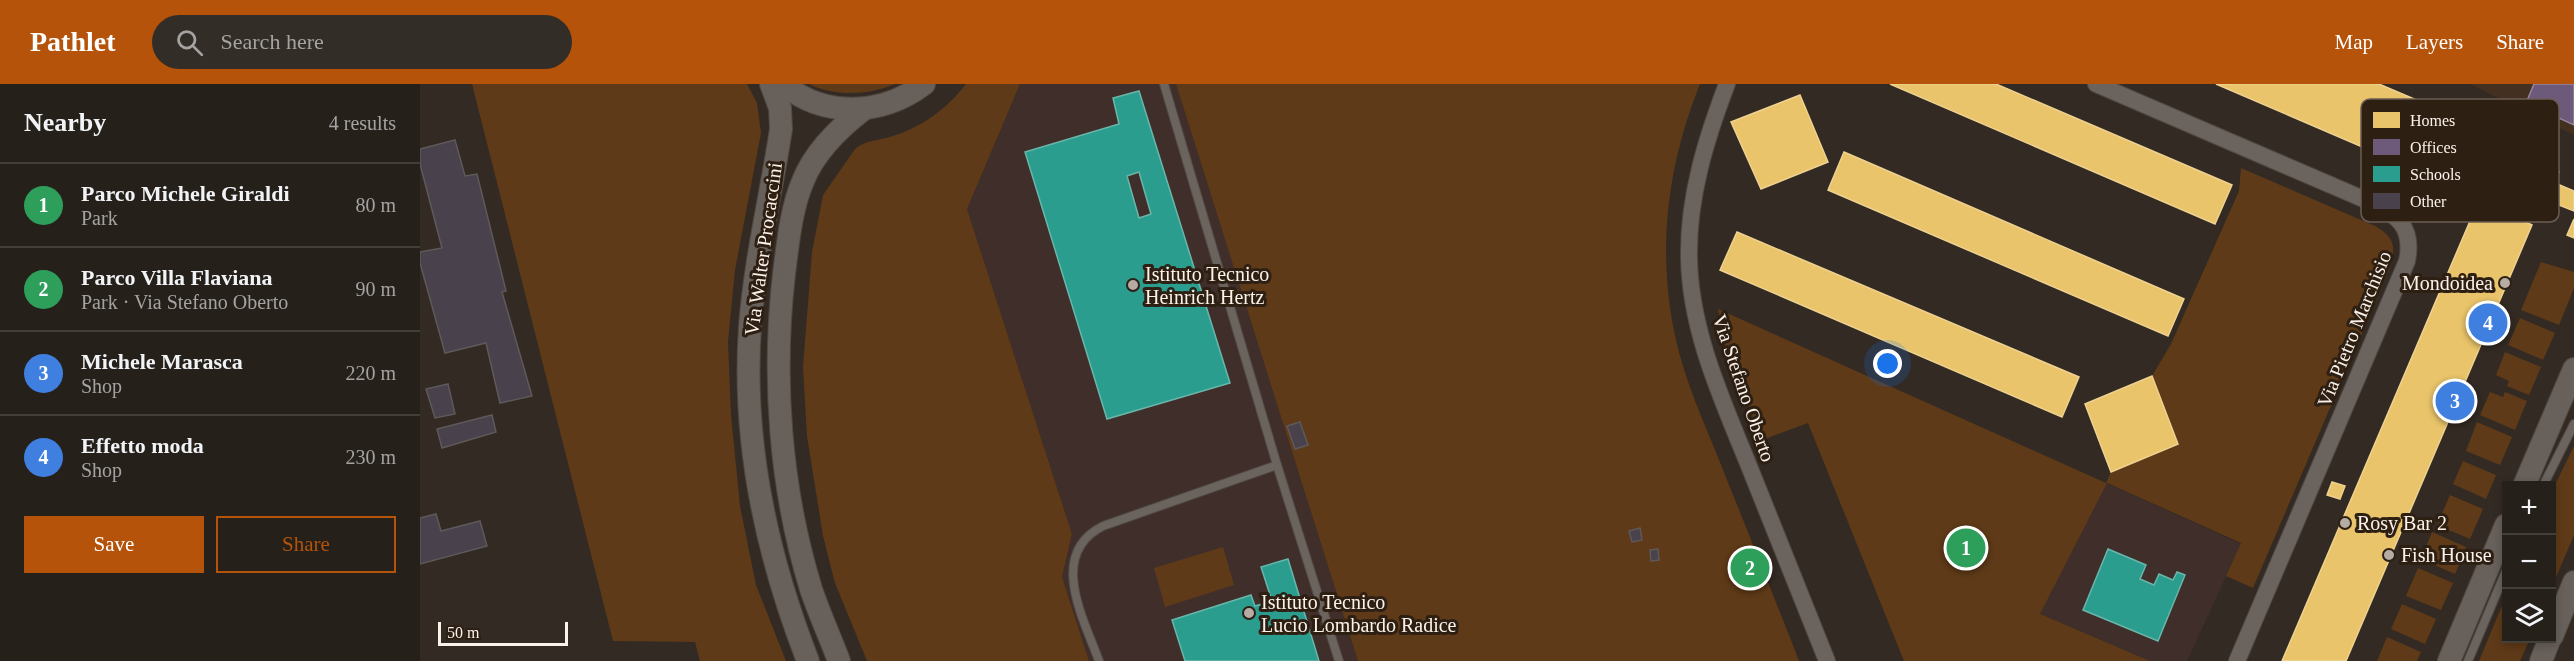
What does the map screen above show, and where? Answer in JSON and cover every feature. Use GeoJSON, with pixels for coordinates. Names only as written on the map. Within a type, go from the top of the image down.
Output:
{"type":"FeatureCollection","features":[{"type":"Feature","properties":{"kind":"street","name":"Via Walter Procaccini"},"geometry":{"type":"LineString","coordinates":[[771,84],[780,108],[782,129],[761,241],[752,308],[749,347],[750,400],[756,462],[772,553],[786,605],[808,661]]}},
{"type":"Feature","properties":{"kind":"street","name":"Via Walter Procaccini"},"geometry":{"type":"LineString","coordinates":[[783,84],[797,96],[813,103],[830,108],[864,109],[902,99],[924,84]]}},
{"type":"Feature","properties":{"kind":"street","name":"Via Stefano Oberto"},"geometry":{"type":"LineString","coordinates":[[1727,84],[1706,147],[1694,200],[1689,258],[1695,309],[1716,384],[1827,661]]}},
{"type":"Feature","properties":{"kind":"street","name":"Via Pietro Marchisio"},"geometry":{"type":"LineString","coordinates":[[2096,84],[2361,198]]}},
{"type":"Feature","properties":{"kind":"street","name":"Via Walter Procaccini"},"geometry":{"type":"LineString","coordinates":[[839,661],[811,589],[788,486],[781,416],[779,346],[788,246],[802,181],[835,132],[864,109]]}},
{"type":"Feature","properties":{"kind":"street","name":"Via Pietro Marchisio"},"geometry":{"type":"LineString","coordinates":[[2238,661],[2407,261],[2410,242],[2401,222]]}},
{"type":"Feature","properties":{"kind":"street"},"geometry":{"type":"LineString","coordinates":[[2526,481],[2574,369]]}},
{"type":"Feature","properties":{"kind":"street"},"geometry":{"type":"LineString","coordinates":[[2449,661],[2502,535]]}},
{"type":"Feature","properties":{"kind":"street"},"geometry":{"type":"LineString","coordinates":[[2556,625],[2574,582]]}},
{"type":"Feature","properties":{"kind":"street"},"geometry":{"type":"LineString","coordinates":[[2541,661],[2548,643]]}},
{"type":"Feature","properties":{"kind":"lane"},"geometry":{"type":"LineString","coordinates":[[1164,84],[1277,465],[1339,661]]}},
{"type":"Feature","properties":{"kind":"lane"},"geometry":{"type":"LineString","coordinates":[[2546,481],[2574,424]]}},
{"type":"Feature","properties":{"kind":"lane"},"geometry":{"type":"LineString","coordinates":[[1099,661],[1078,601],[1072,576],[1074,558],[1087,536],[1103,526],[1277,465]]}},
{"type":"Feature","properties":{"kind":"lane"},"geometry":{"type":"LineString","coordinates":[[2468,661],[2502,581]]}},
{"type":"Feature","properties":{"kind":"shaded area"},"geometry":{"type":"Polygon","coordinates":[[[472,84],[747,84],[757,103],[761,133],[735,270],[728,342],[731,415],[740,506],[756,585],[786,661],[700,661],[695,642],[613,641],[472,84]]]}},
{"type":"Feature","properties":{"kind":"shaded area"},"geometry":{"type":"Polygon","coordinates":[[[809,84],[895,84],[863,92],[841,93],[809,84]]]}},
{"type":"Feature","properties":{"kind":"shaded area"},"geometry":{"type":"Polygon","coordinates":[[[966,84],[1020,84],[967,209],[1072,534],[1062,577],[1089,661],[867,661],[835,583],[823,536],[807,436],[803,367],[812,252],[823,195],[855,149],[871,141],[902,133],[923,123],[942,110],[966,84]]]}},
{"type":"Feature","properties":{"kind":"shaded area"},"geometry":{"type":"Polygon","coordinates":[[[1020,84],[1176,84],[1358,661],[1089,661],[1062,577],[1072,534],[967,209],[1020,84]]]}},
{"type":"Feature","properties":{"kind":"shaded area"},"geometry":{"type":"Polygon","coordinates":[[[1176,84],[1700,84],[1688,117],[1672,184],[1666,252],[1672,321],[1684,371],[1695,401],[1799,661],[1358,661],[1176,84]]]}},
{"type":"Feature","properties":{"kind":"shaded area"},"geometry":{"type":"Polygon","coordinates":[[[2470,84],[2574,84],[2574,135],[2559,128],[2559,99],[2501,99],[2470,84]]]}},
{"type":"Feature","properties":{"kind":"shaded area"},"geometry":{"type":"Polygon","coordinates":[[[2241,168],[2361,220],[2361,222],[2375,226],[2391,239],[2393,250],[2389,270],[2253,588],[2226,576],[2241,543],[2107,483],[2040,614],[2150,661],[1904,661],[1808,423],[1762,440],[1727,354],[1718,309],[2106,483],[2111,472],[2178,444],[2152,376],[2171,344],[2239,191],[2241,168]]]}},
{"type":"Feature","properties":{"kind":"shaded area"},"geometry":{"type":"Polygon","coordinates":[[[2541,262],[2574,272],[2574,288],[2559,325],[2521,310],[2541,262]]]}},
{"type":"Feature","properties":{"kind":"shaded area"},"geometry":{"type":"Polygon","coordinates":[[[2520,318],[2555,333],[2543,360],[2508,345],[2520,318]]]}},
{"type":"Feature","properties":{"kind":"shaded area"},"geometry":{"type":"Polygon","coordinates":[[[2505,352],[2541,367],[2529,395],[2507,386],[2509,381],[2496,375],[2505,352]]]}},
{"type":"Feature","properties":{"kind":"shaded area"},"geometry":{"type":"Polygon","coordinates":[[[2490,392],[2503,397],[2505,392],[2527,401],[2515,430],[2480,415],[2490,392]]]}},
{"type":"Feature","properties":{"kind":"shaded area"},"geometry":{"type":"Polygon","coordinates":[[[2477,422],[2512,437],[2500,465],[2466,451],[2477,422]]]}},
{"type":"Feature","properties":{"kind":"shaded area"},"geometry":{"type":"Polygon","coordinates":[[[2574,446],[2574,535],[2556,578],[2556,535],[2556,483],[2574,446]]]}},
{"type":"Feature","properties":{"kind":"shaded area"},"geometry":{"type":"Polygon","coordinates":[[[2463,461],[2496,475],[2486,499],[2453,484],[2463,461]]]}},
{"type":"Feature","properties":{"kind":"shaded area"},"geometry":{"type":"Polygon","coordinates":[[[2106,483],[2241,544],[2187,661],[2150,661],[2040,614],[2106,483]]]}},
{"type":"Feature","properties":{"kind":"shaded area"},"geometry":{"type":"Polygon","coordinates":[[[2450,495],[2483,509],[2470,539],[2437,525],[2450,495]]]}},
{"type":"Feature","properties":{"kind":"shaded area"},"geometry":{"type":"Polygon","coordinates":[[[2432,532],[2466,547],[2455,574],[2421,559],[2432,532]]]}},
{"type":"Feature","properties":{"kind":"shaded area"},"geometry":{"type":"Polygon","coordinates":[[[1223,547],[1234,585],[1165,607],[1154,568],[1223,547]]]}},
{"type":"Feature","properties":{"kind":"shaded area"},"geometry":{"type":"Polygon","coordinates":[[[2418,568],[2453,583],[2441,610],[2406,596],[2418,568]]]}},
{"type":"Feature","properties":{"kind":"shaded area"},"geometry":{"type":"Polygon","coordinates":[[[2402,604],[2436,619],[2425,644],[2391,629],[2402,604]]]}},
{"type":"Feature","properties":{"kind":"shaded area"},"geometry":{"type":"Polygon","coordinates":[[[2502,606],[2502,643],[2528,643],[2520,661],[2479,661],[2502,606]]]}},
{"type":"Feature","properties":{"kind":"shaded area"},"geometry":{"type":"Polygon","coordinates":[[[2387,637],[2421,652],[2417,661],[2377,661],[2387,637]]]}},
{"type":"Feature","properties":{"kind":"building: Homes"},"geometry":{"type":"Polygon","coordinates":[[[1890,84],[1996,84],[2232,185],[2215,224],[1890,84]]]}},
{"type":"Feature","properties":{"kind":"building: Homes"},"geometry":{"type":"Polygon","coordinates":[[[2216,84],[2379,84],[2414,99],[2361,99],[2361,146],[2216,84]]]}},
{"type":"Feature","properties":{"kind":"building: Homes"},"geometry":{"type":"Polygon","coordinates":[[[1800,95],[1828,162],[1761,189],[1731,122],[1800,95]]]}},
{"type":"Feature","properties":{"kind":"building: Homes"},"geometry":{"type":"Polygon","coordinates":[[[1844,152],[2184,299],[2168,336],[1828,190],[1844,152]]]}},
{"type":"Feature","properties":{"kind":"building: Homes"},"geometry":{"type":"Polygon","coordinates":[[[2559,185],[2574,191],[2574,211],[2559,205],[2559,185]]]}},
{"type":"Feature","properties":{"kind":"building: Homes"},"geometry":{"type":"Polygon","coordinates":[[[2574,219],[2574,238],[2567,235],[2574,219]]]}},
{"type":"Feature","properties":{"kind":"building: Homes"},"geometry":{"type":"Polygon","coordinates":[[[2470,222],[2526,222],[2532,225],[2346,661],[2282,661],[2470,222]]]}},
{"type":"Feature","properties":{"kind":"building: Homes"},"geometry":{"type":"Polygon","coordinates":[[[1737,232],[2079,377],[2062,417],[1720,270],[1737,232]]]}},
{"type":"Feature","properties":{"kind":"building: Homes"},"geometry":{"type":"Polygon","coordinates":[[[2152,376],[2178,444],[2111,472],[2085,404],[2152,376]]]}},
{"type":"Feature","properties":{"kind":"building: Homes"},"geometry":{"type":"Polygon","coordinates":[[[2332,482],[2345,486],[2340,499],[2327,495],[2332,482]]]}},
{"type":"Feature","properties":{"kind":"building: Offices"},"geometry":{"type":"Polygon","coordinates":[[[2534,84],[2574,84],[2574,125],[2559,118],[2559,99],[2528,99],[2534,84]]]}},
{"type":"Feature","properties":{"kind":"building: Schools","name":"Istituto Tecnico Heinrich Hertz"},"geometry":{"type":"Polygon","coordinates":[[[1139,91],[1230,383],[1107,419],[1025,152],[1119,124],[1113,98],[1139,91]],[[1139,172],[1127,176],[1139,218],[1151,214],[1139,172]]]}},
{"type":"Feature","properties":{"kind":"building: Schools"},"geometry":{"type":"Polygon","coordinates":[[[2108,549],[2146,565],[2140,579],[2154,585],[2159,574],[2173,580],[2177,572],[2185,575],[2158,641],[2083,610],[2108,549]]]}},
{"type":"Feature","properties":{"kind":"building: Schools","name":"Istituto Tecnico Lucio Lombardo Radice"},"geometry":{"type":"Polygon","coordinates":[[[1288,559],[1319,661],[1185,661],[1172,620],[1251,595],[1255,606],[1272,601],[1261,567],[1288,559]]]}},
{"type":"Feature","properties":{"kind":"building: Other"},"geometry":{"type":"Polygon","coordinates":[[[455,140],[465,176],[477,174],[506,291],[502,292],[532,396],[500,403],[486,343],[445,353],[420,263],[420,252],[442,248],[420,164],[420,149],[455,140]]]}},
{"type":"Feature","properties":{"kind":"building: Other"},"geometry":{"type":"Polygon","coordinates":[[[448,384],[455,414],[435,418],[426,389],[448,384]]]}},
{"type":"Feature","properties":{"kind":"building: Other"},"geometry":{"type":"Polygon","coordinates":[[[492,415],[496,432],[442,448],[437,429],[492,415]]]}},
{"type":"Feature","properties":{"kind":"building: Other"},"geometry":{"type":"Polygon","coordinates":[[[1300,422],[1308,445],[1295,449],[1287,426],[1300,422]]]}},
{"type":"Feature","properties":{"kind":"building: Other"},"geometry":{"type":"Polygon","coordinates":[[[436,514],[441,531],[480,521],[487,546],[420,564],[420,518],[436,514]]]}},
{"type":"Feature","properties":{"kind":"building: Other"},"geometry":{"type":"Polygon","coordinates":[[[1640,528],[1642,540],[1632,542],[1629,531],[1640,528]]]}},
{"type":"Feature","properties":{"kind":"building: Other"},"geometry":{"type":"Polygon","coordinates":[[[1658,549],[1659,560],[1651,561],[1650,550],[1658,549]]]}},
{"type":"Feature","properties":{"kind":"place","name":"Mondoidea"},"geometry":{"type":"Point","coordinates":[2505,283]}},
{"type":"Feature","properties":{"kind":"place","name":"Istituto Tecnico Heinrich Hertz"},"geometry":{"type":"Point","coordinates":[1133,285]}},
{"type":"Feature","properties":{"kind":"place","name":"Effetto moda"},"geometry":{"type":"Point","coordinates":[2488,323]}},
{"type":"Feature","properties":{"kind":"place","name":"Michele Marasca"},"geometry":{"type":"Point","coordinates":[2455,401]}},
{"type":"Feature","properties":{"kind":"place","name":"Rosy Bar 2"},"geometry":{"type":"Point","coordinates":[2345,523]}},
{"type":"Feature","properties":{"kind":"place","name":"Parco Michele Giraldi"},"geometry":{"type":"Point","coordinates":[1966,548]}},
{"type":"Feature","properties":{"kind":"place","name":"Fish House"},"geometry":{"type":"Point","coordinates":[2389,555]}},
{"type":"Feature","properties":{"kind":"place","name":"Parco Villa Flaviana"},"geometry":{"type":"Point","coordinates":[1750,568]}},
{"type":"Feature","properties":{"kind":"place","name":"Istituto Tecnico Lucio Lombardo Radice"},"geometry":{"type":"Point","coordinates":[1249,613]}}]}
